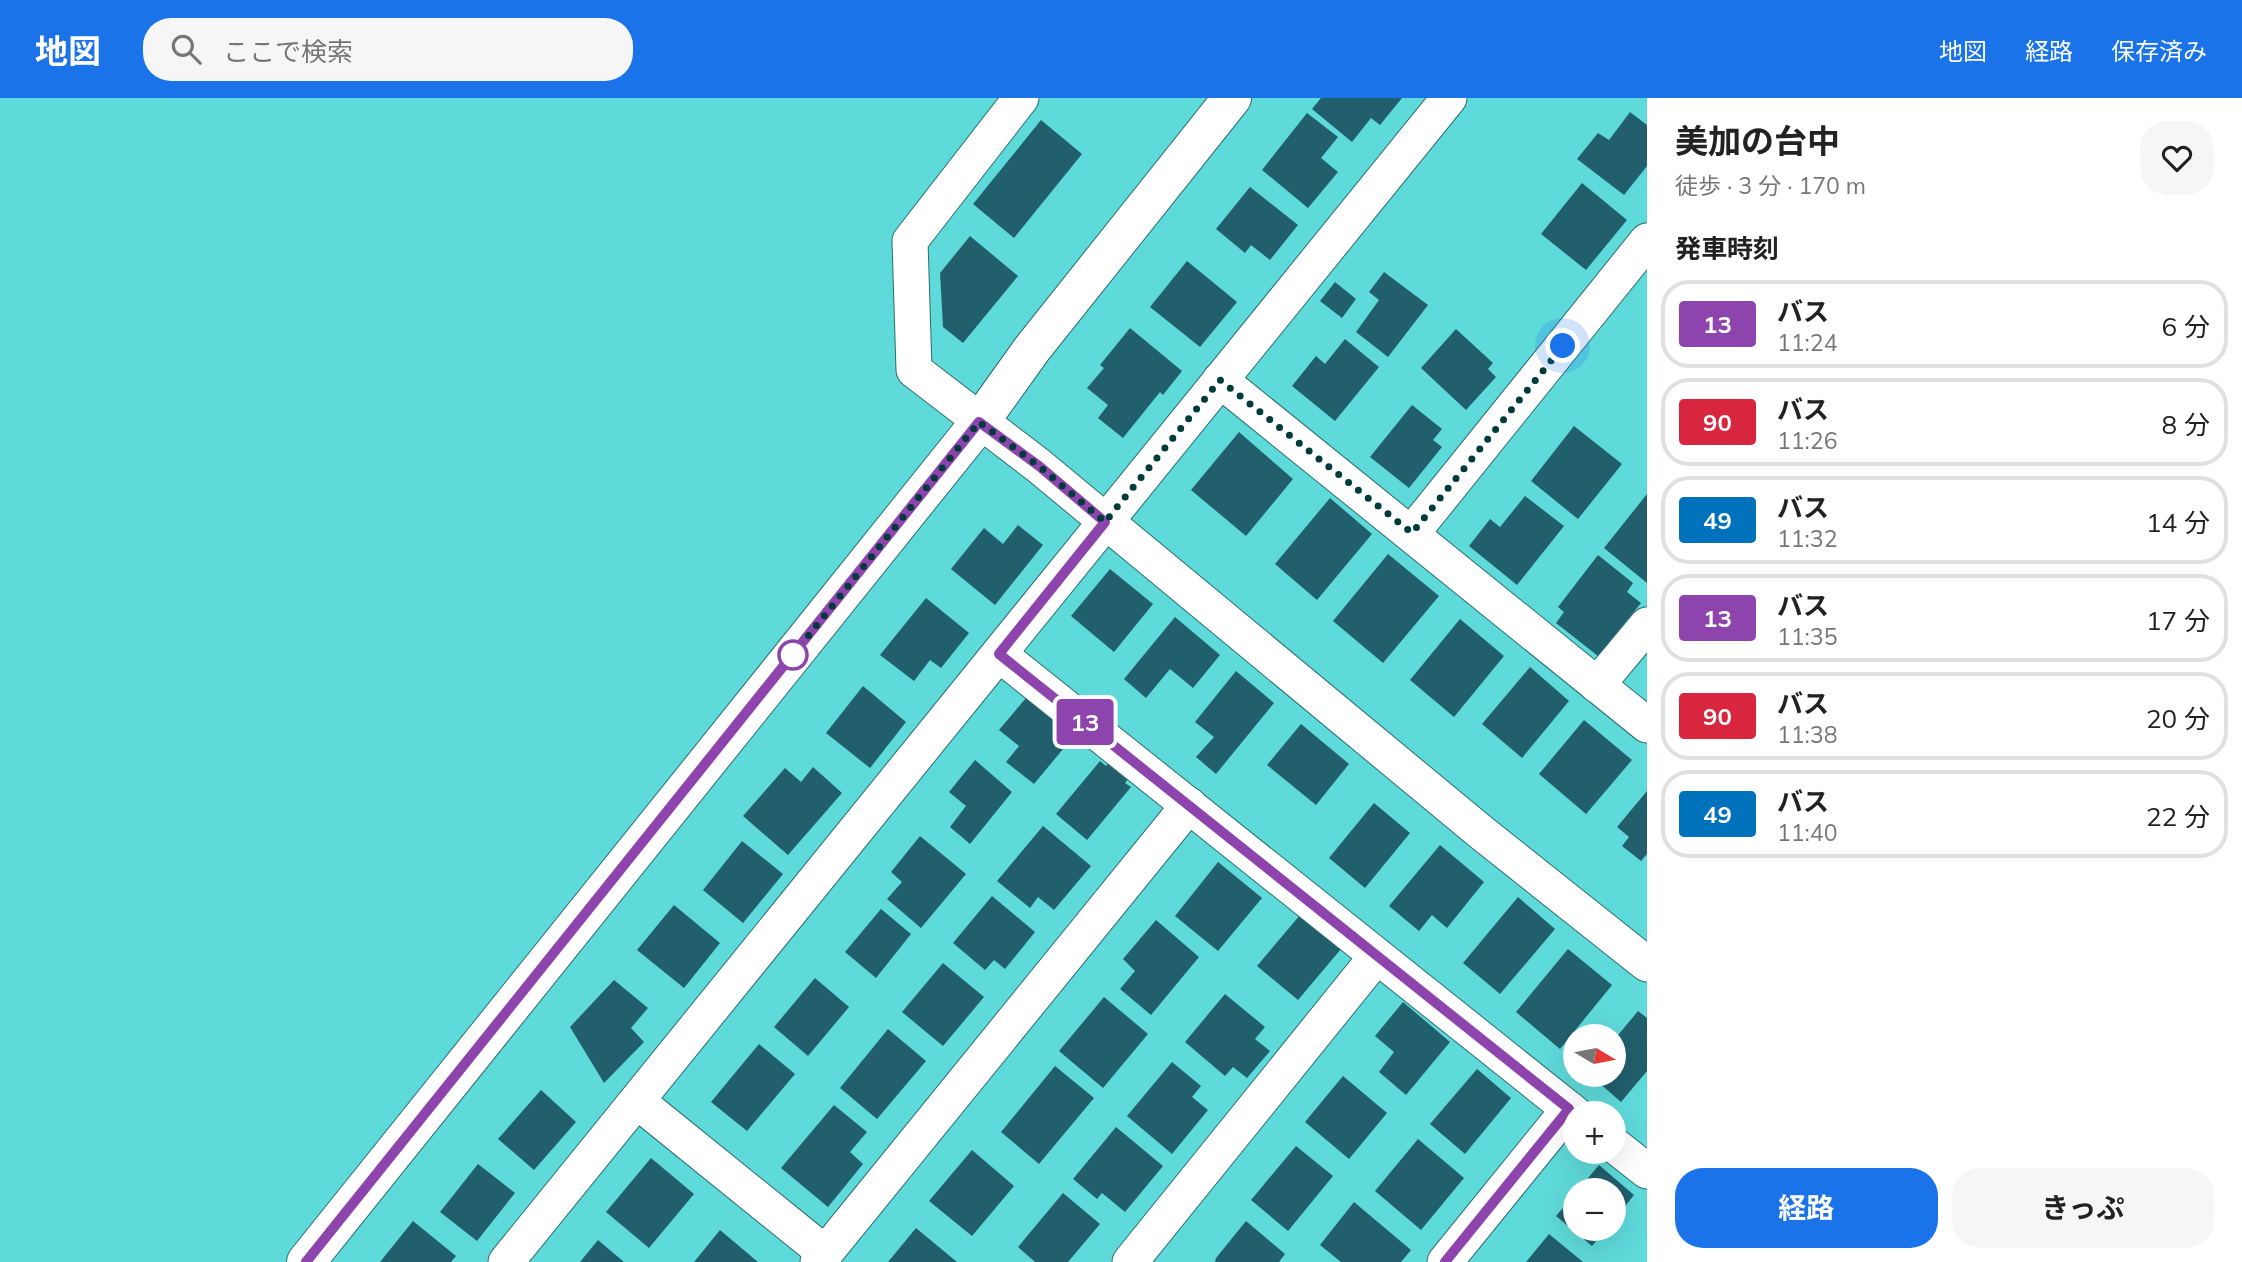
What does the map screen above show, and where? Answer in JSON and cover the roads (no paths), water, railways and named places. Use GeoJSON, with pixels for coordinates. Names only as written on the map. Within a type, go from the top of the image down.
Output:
{"type":"FeatureCollection","features":[{"type":"Feature","properties":{"kind":"street"},"geometry":{"type":"LineString","coordinates":[[1021,98],[910,241],[914,370],[1039,466],[1482,833],[1647,964]]}},
{"type":"Feature","properties":{"kind":"street"},"geometry":{"type":"LineString","coordinates":[[306,1262],[979,422],[1032,349],[1231,98]]}},
{"type":"Feature","properties":{"kind":"street"},"geometry":{"type":"LineString","coordinates":[[506,1262],[1449,98]]}},
{"type":"Feature","properties":{"kind":"street"},"geometry":{"type":"LineString","coordinates":[[1412,533],[1647,241]]}},
{"type":"Feature","properties":{"kind":"street"},"geometry":{"type":"LineString","coordinates":[[1220,380],[1647,725]]}},
{"type":"Feature","properties":{"kind":"street"},"geometry":{"type":"LineString","coordinates":[[1597,685],[1647,625]]}},
{"type":"Feature","properties":{"kind":"street"},"geometry":{"type":"LineString","coordinates":[[999,654],[1563,1105]]}},
{"type":"Feature","properties":{"kind":"street"},"geometry":{"type":"LineString","coordinates":[[637,1101],[821,1258],[1189,805]]}},
{"type":"Feature","properties":{"kind":"street"},"geometry":{"type":"LineString","coordinates":[[1130,1262],[1377,956]]}},
{"type":"Feature","properties":{"kind":"street"},"geometry":{"type":"LineString","coordinates":[[1445,1262],[1563,1123]]}},
{"type":"Feature","properties":{"kind":"street"},"geometry":{"type":"LineString","coordinates":[[1626,1154],[1647,1171]]}}]}
